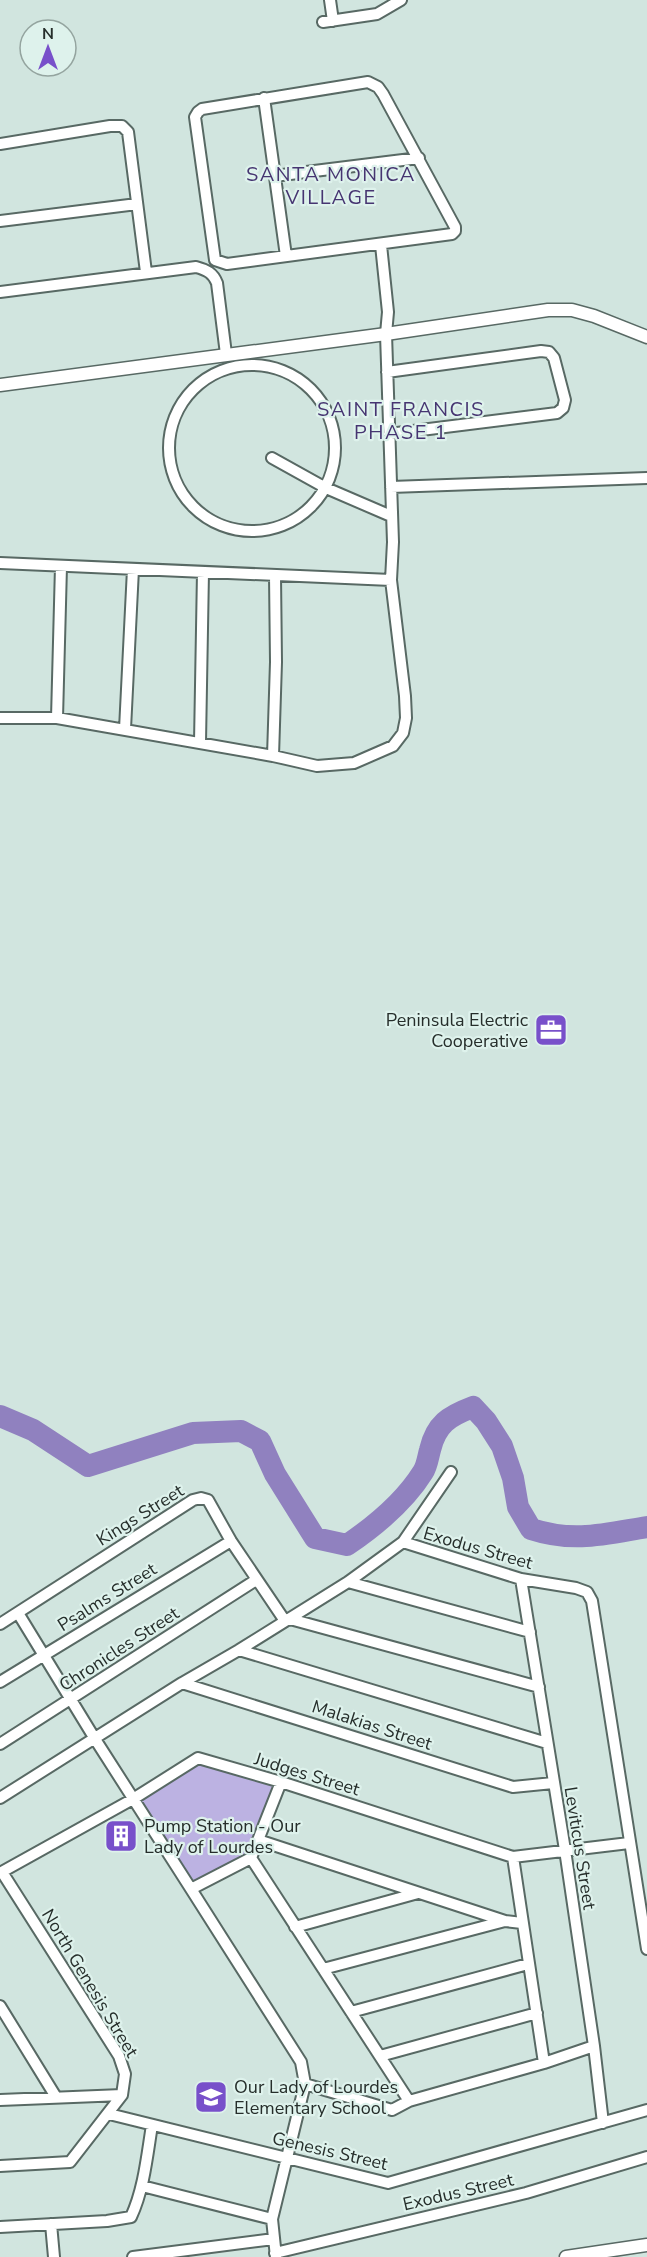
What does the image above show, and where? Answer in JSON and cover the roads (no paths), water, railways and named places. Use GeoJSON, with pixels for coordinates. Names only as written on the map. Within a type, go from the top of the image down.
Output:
{"type":"FeatureCollection","features":[{"type":"Feature","properties":{"kind":"street"},"geometry":{"type":"LineString","coordinates":[[330,0],[328,22],[376,14],[388,4],[401,0]]}},
{"type":"Feature","properties":{"kind":"street"},"geometry":{"type":"LineString","coordinates":[[368,82],[378,87],[419,158],[455,231],[452,234],[381,245],[226,264],[215,260],[195,117],[202,109],[264,98],[368,82]]}},
{"type":"Feature","properties":{"kind":"street"},"geometry":{"type":"LineString","coordinates":[[264,98],[286,256]]}},
{"type":"Feature","properties":{"kind":"street"},"geometry":{"type":"LineString","coordinates":[[0,144],[122,126],[130,137],[147,272]]}},
{"type":"Feature","properties":{"kind":"street"},"geometry":{"type":"LineString","coordinates":[[274,176],[419,158]]}},
{"type":"Feature","properties":{"kind":"street"},"geometry":{"type":"LineString","coordinates":[[0,221],[137,204]]}},
{"type":"Feature","properties":{"kind":"street"},"geometry":{"type":"LineString","coordinates":[[0,718],[57,718],[200,742],[317,766],[354,763],[393,746],[403,734],[406,718],[405,696],[391,580],[393,542],[386,334],[388,312],[381,245]]}},
{"type":"Feature","properties":{"kind":"street"},"geometry":{"type":"LineString","coordinates":[[0,292],[196,267],[214,276],[226,354]]}},
{"type":"Feature","properties":{"kind":"street"},"geometry":{"type":"LineString","coordinates":[[0,385],[386,334],[548,310],[572,310],[594,316],[647,337]]}},
{"type":"Feature","properties":{"kind":"street"},"geometry":{"type":"LineString","coordinates":[[387,372],[541,351],[549,352],[554,358],[565,400],[563,408],[557,413],[389,434]]}},
{"type":"Feature","properties":{"kind":"street"},"geometry":{"type":"LineString","coordinates":[[255,365],[286,372],[312,390],[330,417],[336,451],[326,488],[307,512],[277,528],[243,531],[211,521],[186,500],[171,471],[169,440],[178,408],[197,386],[223,370],[255,365]]}},
{"type":"Feature","properties":{"kind":"street"},"geometry":{"type":"LineString","coordinates":[[272,458],[326,488],[391,516]]}},
{"type":"Feature","properties":{"kind":"street"},"geometry":{"type":"LineString","coordinates":[[391,487],[647,478]]}},
{"type":"Feature","properties":{"kind":"street"},"geometry":{"type":"LineString","coordinates":[[0,563],[391,580]]}},
{"type":"Feature","properties":{"kind":"street"},"geometry":{"type":"LineString","coordinates":[[57,718],[61,566]]}},
{"type":"Feature","properties":{"kind":"street"},"geometry":{"type":"LineString","coordinates":[[125,729],[133,569]]}},
{"type":"Feature","properties":{"kind":"street"},"geometry":{"type":"LineString","coordinates":[[200,742],[203,572]]}},
{"type":"Feature","properties":{"kind":"street"},"geometry":{"type":"LineString","coordinates":[[273,756],[276,662],[275,576]]}},
{"type":"Feature","properties":{"kind":"street"},"geometry":{"type":"LineString","coordinates":[[403,1542],[451,1472]]}},
{"type":"Feature","properties":{"kind":"street","name":"Kings Street"},"geometry":{"type":"LineString","coordinates":[[0,1624],[193,1500],[201,1498],[208,1500],[256,1580],[288,1620]]}},
{"type":"Feature","properties":{"kind":"street","name":"Psalms Street"},"geometry":{"type":"LineString","coordinates":[[0,1682],[231,1540]]}},
{"type":"Feature","properties":{"kind":"street","name":"Exodus Street"},"geometry":{"type":"LineString","coordinates":[[0,1798],[348,1582],[403,1542],[521,1579],[576,1588],[586,1592],[592,1600],[647,1949]]}},
{"type":"Feature","properties":{"kind":"street","name":"Leviticus Street"},"geometry":{"type":"LineString","coordinates":[[521,1579],[565,1850],[603,2123]]}},
{"type":"Feature","properties":{"kind":"street","name":"Chronicles Street"},"geometry":{"type":"LineString","coordinates":[[0,1744],[256,1580]]}},
{"type":"Feature","properties":{"kind":"street"},"geometry":{"type":"LineString","coordinates":[[348,1582],[530,1632]]}},
{"type":"Feature","properties":{"kind":"street"},"geometry":{"type":"LineString","coordinates":[[18,1613],[95,1739],[301,2062],[304,2084],[272,2219],[276,2255]]}},
{"type":"Feature","properties":{"kind":"street"},"geometry":{"type":"LineString","coordinates":[[288,1620],[539,1687]]}},
{"type":"Feature","properties":{"kind":"street"},"geometry":{"type":"LineString","coordinates":[[239,1650],[547,1743]]}},
{"type":"Feature","properties":{"kind":"street","name":"Malakias Street"},"geometry":{"type":"LineString","coordinates":[[182,1683],[513,1787],[553,1783]]}},
{"type":"Feature","properties":{"kind":"street","name":"Judges Street"},"geometry":{"type":"LineString","coordinates":[[1,1873],[133,1799],[198,1758],[281,1782],[513,1857],[629,1843]]}},
{"type":"Feature","properties":{"kind":"street"},"geometry":{"type":"LineString","coordinates":[[191,1889],[251,1858],[281,1782]]}},
{"type":"Feature","properties":{"kind":"street"},"geometry":{"type":"LineString","coordinates":[[258,1840],[505,1921],[522,1923]]}},
{"type":"Feature","properties":{"kind":"street"},"geometry":{"type":"LineString","coordinates":[[513,1857],[544,2063]]}},
{"type":"Feature","properties":{"kind":"street"},"geometry":{"type":"LineString","coordinates":[[251,1858],[409,2101]]}},
{"type":"Feature","properties":{"kind":"street","name":"North Genesis Street"},"geometry":{"type":"LineString","coordinates":[[1,1873],[119,2056],[125,2074],[122,2095]]}},
{"type":"Feature","properties":{"kind":"street"},"geometry":{"type":"LineString","coordinates":[[295,1927],[418,1893]]}},
{"type":"Feature","properties":{"kind":"street"},"geometry":{"type":"LineString","coordinates":[[323,1968],[505,1921]]}},
{"type":"Feature","properties":{"kind":"street"},"geometry":{"type":"LineString","coordinates":[[351,2012],[528,1964]]}},
{"type":"Feature","properties":{"kind":"street"},"geometry":{"type":"LineString","coordinates":[[0,2006],[56,2097]]}},
{"type":"Feature","properties":{"kind":"street"},"geometry":{"type":"LineString","coordinates":[[380,2055],[537,2013]]}},
{"type":"Feature","properties":{"kind":"street"},"geometry":{"type":"LineString","coordinates":[[304,2084],[392,2109],[409,2101],[544,2063],[594,2046]]}},
{"type":"Feature","properties":{"kind":"street"},"geometry":{"type":"LineString","coordinates":[[0,2100],[122,2095]]}},
{"type":"Feature","properties":{"kind":"street"},"geometry":{"type":"LineString","coordinates":[[0,2166],[70,2162],[122,2095]]}},
{"type":"Feature","properties":{"kind":"street","name":"Genesis Street"},"geometry":{"type":"LineString","coordinates":[[109,2114],[388,2183],[647,2110]]}},
{"type":"Feature","properties":{"kind":"street"},"geometry":{"type":"LineString","coordinates":[[0,2227],[107,2222],[130,2217],[138,2203],[152,2125]]}},
{"type":"Feature","properties":{"kind":"street","name":"Exodus Street"},"geometry":{"type":"LineString","coordinates":[[276,2255],[526,2193],[647,2157]]}},
{"type":"Feature","properties":{"kind":"street"},"geometry":{"type":"LineString","coordinates":[[142,2186],[272,2219]]}},
{"type":"Feature","properties":{"kind":"street"},"geometry":{"type":"LineString","coordinates":[[51,2224],[54,2257]]}},
{"type":"Feature","properties":{"kind":"street"},"geometry":{"type":"LineString","coordinates":[[133,2257],[274,2240]]}},
{"type":"Feature","properties":{"kind":"street"},"geometry":{"type":"LineString","coordinates":[[566,2257],[647,2245]]}},
{"type":"Feature","properties":{"kind":"waterway"},"geometry":{"type":"LineString","coordinates":[[0,1416],[33,1430],[88,1466],[193,1433],[241,1431],[260,1441],[275,1474],[315,1538],[347,1545],[389,1512],[416,1483],[424,1470],[440,1427],[450,1418],[473,1407],[486,1421],[502,1446],[513,1478],[518,1507],[531,1529],[561,1536],[589,1536],[647,1527]]}},
{"type":"Feature","properties":{"kind":"place","name":"Peninsula Electric Cooperative"},"geometry":{"type":"Point","coordinates":[551,1030]}},
{"type":"Feature","properties":{"kind":"place","name":"Pump Station - Our Lady of Lourdes"},"geometry":{"type":"Point","coordinates":[121,1836]}},
{"type":"Feature","properties":{"kind":"place","name":"Our Lady of Lourdes Elementary School"},"geometry":{"type":"Point","coordinates":[211,2097]}},
{"type":"Feature","properties":{"kind":"district","name":"SANTA MONICA VILLAGE"},"geometry":{"type":"Point","coordinates":[331,186]}},
{"type":"Feature","properties":{"kind":"district","name":"SAINT FRANCIS PHASE 1"},"geometry":{"type":"Point","coordinates":[401,420]}}]}
